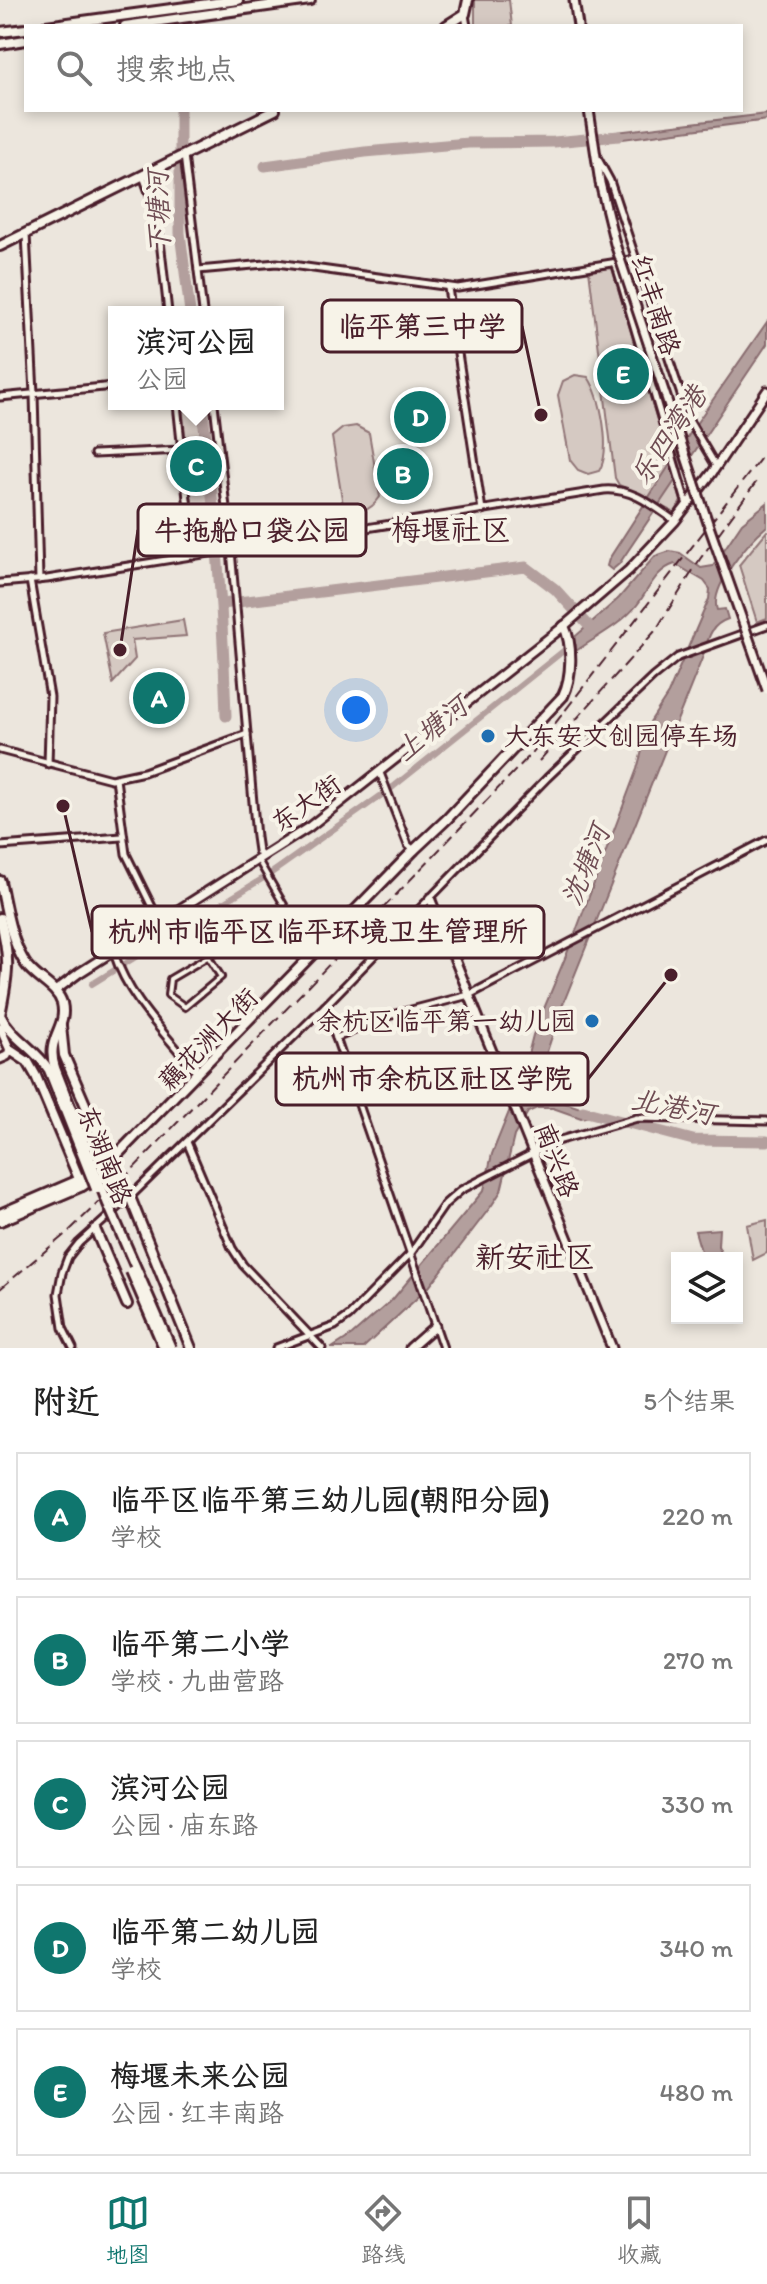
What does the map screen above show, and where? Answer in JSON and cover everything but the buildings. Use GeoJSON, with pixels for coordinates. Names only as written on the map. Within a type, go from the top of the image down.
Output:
{"type":"FeatureCollection","features":[{"type":"Feature","properties":{"kind":"main road"},"geometry":{"type":"LineString","coordinates":[[61,24],[166,10],[178,4],[238,0]]}},
{"type":"Feature","properties":{"kind":"main road"},"geometry":{"type":"LineString","coordinates":[[139,24],[310,0]]}},
{"type":"Feature","properties":{"kind":"main road"},"geometry":{"type":"LineString","coordinates":[[449,24],[465,14],[468,0]]}},
{"type":"Feature","properties":{"kind":"main road"},"geometry":{"type":"LineString","coordinates":[[0,32],[24,29]]}},
{"type":"Feature","properties":{"kind":"main road"},"geometry":{"type":"LineString","coordinates":[[0,44],[24,40]]}},
{"type":"Feature","properties":{"kind":"main road"},"geometry":{"type":"LineString","coordinates":[[0,246],[271,112]]}},
{"type":"Feature","properties":{"kind":"main road","name":"藕花洲大街"},"geometry":{"type":"LineString","coordinates":[[0,1221],[81,1183],[111,1164],[563,696],[568,686],[566,628]]}},
{"type":"Feature","properties":{"kind":"main road","name":"藕花洲大街"},"geometry":{"type":"LineString","coordinates":[[111,1164],[416,850]]}},
{"type":"Feature","properties":{"kind":"main road"},"geometry":{"type":"LineString","coordinates":[[0,881],[17,952],[28,968],[55,991],[61,1001],[64,1055],[111,1164]]}},
{"type":"Feature","properties":{"kind":"main road"},"geometry":{"type":"LineString","coordinates":[[0,918],[8,960],[0,1015],[2,1026]]}},
{"type":"Feature","properties":{"kind":"main road","name":"东湖南路"},"geometry":{"type":"LineString","coordinates":[[2,1026],[52,1069],[171,1348]]}},
{"type":"Feature","properties":{"kind":"main road","name":"东湖南路"},"geometry":{"type":"LineString","coordinates":[[61,1026],[54,1035],[52,1069],[96,1189],[164,1348]]}},
{"type":"Feature","properties":{"kind":"main road"},"geometry":{"type":"LineString","coordinates":[[5,1055],[28,1062],[81,1183]]}},
{"type":"Feature","properties":{"kind":"main road","name":"藕花洲大街"},"geometry":{"type":"LineString","coordinates":[[0,1214],[81,1183]]}},
{"type":"Feature","properties":{"kind":"main road"},"geometry":{"type":"LineString","coordinates":[[130,1197],[191,1348]]}},
{"type":"Feature","properties":{"kind":"main road"},"geometry":{"type":"LineString","coordinates":[[95,1229],[127,1304]]}},
{"type":"Feature","properties":{"kind":"street"},"geometry":{"type":"LineString","coordinates":[[574,0],[578,24]]}},
{"type":"Feature","properties":{"kind":"street"},"geometry":{"type":"LineString","coordinates":[[465,14],[467,24]]}},
{"type":"Feature","properties":{"kind":"street","name":"红丰南路"},"geometry":{"type":"LineString","coordinates":[[590,113],[600,183],[615,244],[767,690]]}},
{"type":"Feature","properties":{"kind":"street"},"geometry":{"type":"LineString","coordinates":[[184,154],[202,306]]}},
{"type":"Feature","properties":{"kind":"street"},"geometry":{"type":"LineString","coordinates":[[595,154],[610,181],[690,422],[716,466]]}},
{"type":"Feature","properties":{"kind":"street"},"geometry":{"type":"LineString","coordinates":[[142,175],[155,203],[167,306]]}},
{"type":"Feature","properties":{"kind":"street"},"geometry":{"type":"LineString","coordinates":[[26,233],[39,580]]}},
{"type":"Feature","properties":{"kind":"street"},"geometry":{"type":"LineString","coordinates":[[198,270],[277,263],[448,288],[636,259]]}},
{"type":"Feature","properties":{"kind":"street"},"geometry":{"type":"LineString","coordinates":[[615,262],[687,505]]}},
{"type":"Feature","properties":{"kind":"street"},"geometry":{"type":"LineString","coordinates":[[448,288],[482,510]]}},
{"type":"Feature","properties":{"kind":"street"},"geometry":{"type":"LineString","coordinates":[[0,397],[108,387]]}},
{"type":"Feature","properties":{"kind":"street","name":"东大街"},"geometry":{"type":"LineString","coordinates":[[55,991],[309,827],[566,628],[629,570],[675,521],[767,391]]}},
{"type":"Feature","properties":{"kind":"street"},"geometry":{"type":"LineString","coordinates":[[178,410],[195,556]]}},
{"type":"Feature","properties":{"kind":"street"},"geometry":{"type":"LineString","coordinates":[[209,958],[221,977],[185,1007],[168,995],[170,979],[287,910],[273,887],[258,851],[234,580],[215,410]]}},
{"type":"Feature","properties":{"kind":"street"},"geometry":{"type":"LineString","coordinates":[[94,454],[182,450]]}},
{"type":"Feature","properties":{"kind":"street"},"geometry":{"type":"LineString","coordinates":[[0,583],[195,556],[604,490],[621,489],[639,496],[675,521]]}},
{"type":"Feature","properties":{"kind":"street"},"geometry":{"type":"LineString","coordinates":[[30,580],[50,697],[48,764]]}},
{"type":"Feature","properties":{"kind":"street"},"geometry":{"type":"LineString","coordinates":[[73,1348],[63,1328],[58,1294],[68,1257],[325,1006],[547,778],[653,677],[678,657],[767,625]]}},
{"type":"Feature","properties":{"kind":"street"},"geometry":{"type":"LineString","coordinates":[[0,750],[93,777],[116,779],[144,772],[247,734]]}},
{"type":"Feature","properties":{"kind":"street"},"geometry":{"type":"LineString","coordinates":[[380,773],[408,845],[416,850]]}},
{"type":"Feature","properties":{"kind":"street"},"geometry":{"type":"LineString","coordinates":[[116,779],[122,837],[134,872],[160,923]]}},
{"type":"Feature","properties":{"kind":"street"},"geometry":{"type":"LineString","coordinates":[[0,846],[122,837]]}},
{"type":"Feature","properties":{"kind":"street"},"geometry":{"type":"LineString","coordinates":[[336,1038],[388,1016],[469,995],[767,840]]}},
{"type":"Feature","properties":{"kind":"street","name":"南兴路"},"geometry":{"type":"LineString","coordinates":[[430,898],[612,1348]]}},
{"type":"Feature","properties":{"kind":"street"},"geometry":{"type":"LineString","coordinates":[[114,953],[121,976],[150,1019],[197,1073]]}},
{"type":"Feature","properties":{"kind":"street"},"geometry":{"type":"LineString","coordinates":[[325,1006],[443,1348]]}},
{"type":"Feature","properties":{"kind":"street"},"geometry":{"type":"LineString","coordinates":[[2,1026],[5,1055]]}},
{"type":"Feature","properties":{"kind":"street"},"geometry":{"type":"LineString","coordinates":[[276,1348],[335,1326],[349,1316],[411,1253],[445,1204],[461,1190],[557,1141],[600,1127],[648,1117],[767,1121]]}},
{"type":"Feature","properties":{"kind":"street"},"geometry":{"type":"LineString","coordinates":[[187,1142],[232,1248],[243,1265],[322,1348]]}},
{"type":"Feature","properties":{"kind":"street"},"geometry":{"type":"LineString","coordinates":[[410,1348],[435,1326]]}},
{"type":"Feature","properties":{"kind":"shaded area"},"geometry":{"type":"Polygon","coordinates":[[[475,0],[509,0],[512,24],[475,24],[475,0]]]}},
{"type":"Feature","properties":{"kind":"shaded area"},"geometry":{"type":"Polygon","coordinates":[[[767,114],[767,120],[608,141],[607,133],[767,114]]]}},
{"type":"Feature","properties":{"kind":"shaded area"},"geometry":{"type":"Polygon","coordinates":[[[612,268],[681,501],[675,513],[619,485],[615,478],[589,270],[612,268]]]}},
{"type":"Feature","properties":{"kind":"shaded area"},"geometry":{"type":"Polygon","coordinates":[[[767,322],[767,344],[612,570],[607,566],[609,559],[696,424],[767,322]]]}},
{"type":"Feature","properties":{"kind":"shaded area"},"geometry":{"type":"Polygon","coordinates":[[[575,375],[588,377],[593,386],[605,437],[599,471],[588,474],[578,470],[570,460],[558,395],[563,381],[575,375]]]}},
{"type":"Feature","properties":{"kind":"shaded area"},"geometry":{"type":"Polygon","coordinates":[[[183,410],[198,410],[214,547],[196,549],[183,410]]]}},
{"type":"Feature","properties":{"kind":"shaded area"},"geometry":{"type":"Polygon","coordinates":[[[356,426],[369,433],[380,497],[363,510],[343,505],[332,437],[343,428],[356,426]]]}},
{"type":"Feature","properties":{"kind":"shaded area"},"geometry":{"type":"Polygon","coordinates":[[[767,503],[767,526],[742,553],[719,589],[717,610],[725,609],[728,619],[717,625],[708,638],[561,1009],[538,1079],[538,1089],[542,1095],[598,1114],[581,1118],[553,1108],[537,1108],[528,1112],[514,1136],[501,1191],[429,1287],[363,1348],[332,1348],[393,1299],[484,1190],[492,1154],[521,1082],[533,1035],[637,769],[650,722],[668,694],[709,599],[710,589],[704,581],[675,564],[657,576],[624,618],[576,651],[576,636],[619,598],[655,556],[670,551],[680,553],[701,568],[713,566],[742,523],[767,503]]]}},
{"type":"Feature","properties":{"kind":"shaded area"},"geometry":{"type":"Polygon","coordinates":[[[767,531],[767,618],[757,622],[739,565],[767,531]]]}},
{"type":"Feature","properties":{"kind":"shaded area"},"geometry":{"type":"Polygon","coordinates":[[[183,620],[186,636],[132,640],[135,659],[113,683],[103,633],[183,620]]]}},
{"type":"Feature","properties":{"kind":"shaded area"},"geometry":{"type":"Polygon","coordinates":[[[767,1220],[767,1253],[753,1260],[747,1225],[767,1220]]]}},
{"type":"Feature","properties":{"kind":"shaded area"},"geometry":{"type":"Polygon","coordinates":[[[719,1229],[718,1246],[721,1252],[701,1252],[695,1231],[719,1229]]]}},
{"type":"Feature","properties":{"kind":"waterway","name":"下塘河"},"geometry":{"type":"LineString","coordinates":[[187,24],[189,0]]}},
{"type":"Feature","properties":{"kind":"waterway","name":"下塘河"},"geometry":{"type":"LineString","coordinates":[[180,112],[180,233],[189,306]]}},
{"type":"Feature","properties":{"kind":"waterway"},"geometry":{"type":"LineString","coordinates":[[265,166],[365,152],[468,143],[554,142],[619,136]]}},
{"type":"Feature","properties":{"kind":"waterway","name":"下塘河"},"geometry":{"type":"LineString","coordinates":[[203,410],[218,560],[226,716]]}},
{"type":"Feature","properties":{"kind":"waterway"},"geometry":{"type":"LineString","coordinates":[[222,604],[526,567],[555,589],[591,628]]}},
{"type":"Feature","properties":{"kind":"waterway","name":"上塘河"},"geometry":{"type":"LineString","coordinates":[[92,984],[270,874],[393,787],[582,636]]}},
{"type":"Feature","properties":{"kind":"waterway","name":"北港河"},"geometry":{"type":"LineString","coordinates":[[583,1111],[693,1140],[767,1141]]}},
{"type":"Feature","properties":{"kind":"railway"},"geometry":{"type":"LineString","coordinates":[[0,1289],[69,1231],[130,1172],[533,752],[767,450]]}},
{"type":"Feature","properties":{"kind":"railway"},"geometry":{"type":"LineString","coordinates":[[539,761],[656,630],[700,559],[757,481]]}},
{"type":"Feature","properties":{"kind":"place","name":"梅堰未来公园"},"geometry":{"type":"Point","coordinates":[623,374]}},
{"type":"Feature","properties":{"kind":"place","name":"临平第三中学"},"geometry":{"type":"Point","coordinates":[541,415]}},
{"type":"Feature","properties":{"kind":"place","name":"临平第二幼儿园"},"geometry":{"type":"Point","coordinates":[420,417]}},
{"type":"Feature","properties":{"kind":"place","name":"滨河公园"},"geometry":{"type":"Point","coordinates":[196,466]}},
{"type":"Feature","properties":{"kind":"place","name":"临平第二小学"},"geometry":{"type":"Point","coordinates":[403,474]}},
{"type":"Feature","properties":{"kind":"place","name":"牛拖船口袋公园"},"geometry":{"type":"Point","coordinates":[120,650]}},
{"type":"Feature","properties":{"kind":"place","name":"临平区临平第三幼儿园(朝阳分园)"},"geometry":{"type":"Point","coordinates":[159,698]}},
{"type":"Feature","properties":{"kind":"place","name":"大东安文创园停车场"},"geometry":{"type":"Point","coordinates":[488,736]}},
{"type":"Feature","properties":{"kind":"place","name":"杭州市临平区临平环境卫生管理所"},"geometry":{"type":"Point","coordinates":[63,806]}},
{"type":"Feature","properties":{"kind":"place","name":"杭州市余杭区社区学院"},"geometry":{"type":"Point","coordinates":[671,975]}},
{"type":"Feature","properties":{"kind":"place","name":"余杭区临平第一幼儿园"},"geometry":{"type":"Point","coordinates":[592,1021]}},
{"type":"Feature","properties":{"kind":"district","name":"梅堰社区"},"geometry":{"type":"Point","coordinates":[451,529]}},
{"type":"Feature","properties":{"kind":"district","name":"新安社区"},"geometry":{"type":"Point","coordinates":[535,1256]}},
{"type":"Feature","properties":{"kind":"water label","name":"乐四湾港"},"geometry":{"type":"Point","coordinates":[668,435]}},
{"type":"Feature","properties":{"kind":"water label","name":"沈塘河"},"geometry":{"type":"Point","coordinates":[585,865]}}]}
